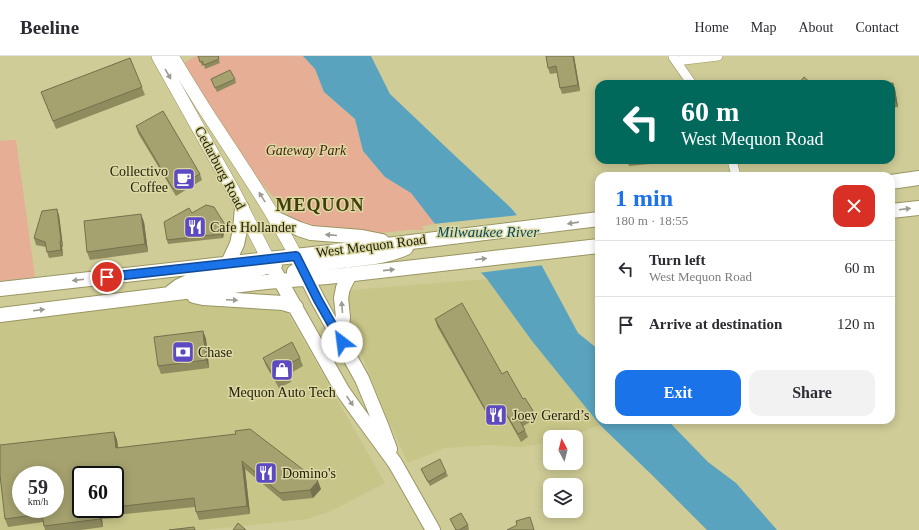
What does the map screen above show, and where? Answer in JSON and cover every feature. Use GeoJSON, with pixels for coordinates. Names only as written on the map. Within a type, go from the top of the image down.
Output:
{"type":"FeatureCollection","features":[{"type":"Feature","properties":{"kind":"main road","name":"Cedarburg Road"},"geometry":{"type":"LineString","coordinates":[[158,56],[198,127],[270,262],[342,390],[395,462]]}},
{"type":"Feature","properties":{"kind":"main road","name":"Cedarburg Road"},"geometry":{"type":"LineString","coordinates":[[172,56],[244,167],[296,256],[318,300],[362,379],[395,462],[430,529]]}},
{"type":"Feature","properties":{"kind":"main road"},"geometry":{"type":"LineString","coordinates":[[895,181],[919,178]]}},
{"type":"Feature","properties":{"kind":"main road"},"geometry":{"type":"LineString","coordinates":[[228,263],[237,244],[242,208]]}},
{"type":"Feature","properties":{"kind":"main road"},"geometry":{"type":"LineString","coordinates":[[895,211],[919,208]]}},
{"type":"Feature","properties":{"kind":"main road"},"geometry":{"type":"LineString","coordinates":[[275,218],[311,233],[362,237],[398,243]]}},
{"type":"Feature","properties":{"kind":"main road","name":"West Mequon Road"},"geometry":{"type":"LineString","coordinates":[[0,289],[228,263],[270,262],[296,256],[595,220]]}},
{"type":"Feature","properties":{"kind":"main road"},"geometry":{"type":"LineString","coordinates":[[305,274],[327,262],[381,256],[400,251],[426,240]]}},
{"type":"Feature","properties":{"kind":"main road","name":"West Mequon Road"},"geometry":{"type":"LineString","coordinates":[[0,314],[281,281],[305,274],[327,278],[350,274],[595,246]]}},
{"type":"Feature","properties":{"kind":"main road"},"geometry":{"type":"LineString","coordinates":[[270,262],[242,273],[192,280],[179,286],[175,294],[203,298],[283,303],[296,307]]}},
{"type":"Feature","properties":{"kind":"main road"},"geometry":{"type":"LineString","coordinates":[[342,342],[343,317],[341,298],[343,288],[350,274]]}},
{"type":"Feature","properties":{"kind":"street"},"geometry":{"type":"LineString","coordinates":[[674,58],[718,56]]}},
{"type":"Feature","properties":{"kind":"street"},"geometry":{"type":"LineString","coordinates":[[674,58],[689,80]]}},
{"type":"Feature","properties":{"kind":"shaded area"},"geometry":{"type":"Polygon","coordinates":[[[487,279],[532,341],[595,419],[595,424],[600,425],[583,431],[583,430],[543,430],[543,443],[522,447],[490,445],[445,448],[408,463],[385,413],[361,353],[350,321],[347,299],[351,290],[487,279]]]}},
{"type":"Feature","properties":{"kind":"shaded area"},"geometry":{"type":"Polygon","coordinates":[[[182,300],[277,306],[287,312],[385,483],[331,511],[308,519],[204,530],[0,530],[0,323],[182,300]]]}},
{"type":"Feature","properties":{"kind":"green space","name":"Gateway Park"},"geometry":{"type":"Polygon","coordinates":[[[196,56],[303,56],[315,69],[324,92],[355,119],[363,151],[385,177],[411,193],[435,224],[422,226],[424,230],[408,230],[371,234],[309,228],[295,222],[260,181],[208,109],[182,64],[196,56]]]}},
{"type":"Feature","properties":{"kind":"green space"},"geometry":{"type":"Polygon","coordinates":[[[16,140],[35,277],[0,281],[0,141],[16,140]]]}},
{"type":"Feature","properties":{"kind":"water","name":"Milwaukee River"},"geometry":{"type":"Polygon","coordinates":[[[303,56],[371,56],[390,94],[516,214],[578,333],[595,347],[595,419],[532,341],[487,279],[435,224],[411,193],[385,177],[363,151],[355,119],[324,92],[315,69],[303,56]]]}},
{"type":"Feature","properties":{"kind":"water","name":"Milwaukee River"},"geometry":{"type":"Polygon","coordinates":[[[599,424],[671,424],[708,462],[736,483],[777,530],[707,530],[599,424]]]}},
{"type":"Feature","properties":{"kind":"pier"},"geometry":{"type":"Polygon","coordinates":[[[519,215],[544,265],[478,273],[433,224],[519,215]]]}},
{"type":"Feature","properties":{"kind":"building"},"geometry":{"type":"Polygon","coordinates":[[[198,56],[218,56],[219,59],[204,65],[202,61],[200,62],[198,56]]]}},
{"type":"Feature","properties":{"kind":"building"},"geometry":{"type":"Polygon","coordinates":[[[546,56],[573,56],[578,85],[560,88],[556,66],[548,68],[546,56]]]}},
{"type":"Feature","properties":{"kind":"building"},"geometry":{"type":"Polygon","coordinates":[[[130,58],[142,87],[53,121],[41,92],[130,58]]]}},
{"type":"Feature","properties":{"kind":"building"},"geometry":{"type":"Polygon","coordinates":[[[230,70],[235,79],[215,88],[211,79],[230,70]]]}},
{"type":"Feature","properties":{"kind":"building"},"geometry":{"type":"Polygon","coordinates":[[[163,111],[200,174],[173,189],[136,126],[163,111]]]}},
{"type":"Feature","properties":{"kind":"building","name":"Cafe Hollander"},"geometry":{"type":"Polygon","coordinates":[[[206,205],[214,207],[224,223],[221,234],[167,240],[164,222],[189,208],[192,213],[206,205]]]}},
{"type":"Feature","properties":{"kind":"building"},"geometry":{"type":"Polygon","coordinates":[[[57,209],[61,250],[47,252],[45,242],[34,238],[42,211],[57,209]]]}},
{"type":"Feature","properties":{"kind":"building"},"geometry":{"type":"Polygon","coordinates":[[[141,214],[145,244],[87,252],[84,221],[141,214]]]}},
{"type":"Feature","properties":{"kind":"building"},"geometry":{"type":"Polygon","coordinates":[[[462,303],[502,374],[507,371],[523,399],[525,398],[533,411],[519,419],[525,430],[518,434],[504,410],[490,418],[435,319],[462,303]]]}},
{"type":"Feature","properties":{"kind":"building","name":"Chase"},"geometry":{"type":"Polygon","coordinates":[[[203,331],[206,360],[158,366],[154,337],[203,331]]]}},
{"type":"Feature","properties":{"kind":"building"},"geometry":{"type":"Polygon","coordinates":[[[292,342],[300,358],[285,366],[288,374],[276,380],[263,358],[292,342]]]}},
{"type":"Feature","properties":{"kind":"building"},"geometry":{"type":"Polygon","coordinates":[[[250,429],[318,481],[310,490],[280,493],[242,461],[247,506],[196,512],[194,498],[124,506],[124,466],[72,466],[72,518],[100,519],[44,526],[43,518],[64,518],[64,466],[12,466],[12,518],[5,519],[0,475],[0,445],[114,432],[116,448],[236,434],[235,431],[250,429]]]}},
{"type":"Feature","properties":{"kind":"building"},"geometry":{"type":"Polygon","coordinates":[[[440,459],[446,472],[428,482],[421,469],[440,459]]]}},
{"type":"Feature","properties":{"kind":"building"},"geometry":{"type":"Polygon","coordinates":[[[461,513],[468,525],[456,530],[450,519],[461,513]]]}},
{"type":"Feature","properties":{"kind":"building"},"geometry":{"type":"Polygon","coordinates":[[[530,517],[534,530],[507,530],[517,525],[516,521],[530,517]]]}},
{"type":"Feature","properties":{"kind":"building"},"geometry":{"type":"Polygon","coordinates":[[[238,523],[246,530],[233,530],[238,523]]]}},
{"type":"Feature","properties":{"kind":"building"},"geometry":{"type":"Polygon","coordinates":[[[194,527],[195,530],[169,530],[194,527]]]}},
{"type":"Feature","properties":{"kind":"place","name":"Collectivo Coffee"},"geometry":{"type":"Point","coordinates":[184,179]}},
{"type":"Feature","properties":{"kind":"place","name":"Cafe Hollander"},"geometry":{"type":"Point","coordinates":[195,227]}},
{"type":"Feature","properties":{"kind":"place","name":"Chase"},"geometry":{"type":"Point","coordinates":[183,352]}},
{"type":"Feature","properties":{"kind":"place","name":"Mequon Auto Tech"},"geometry":{"type":"Point","coordinates":[282,370]}},
{"type":"Feature","properties":{"kind":"place","name":"Joey Gerard’s"},"geometry":{"type":"Point","coordinates":[496,415]}},
{"type":"Feature","properties":{"kind":"place","name":"Domino's"},"geometry":{"type":"Point","coordinates":[266,473]}},
{"type":"Feature","properties":{"kind":"district","name":"MEQUON"},"geometry":{"type":"Point","coordinates":[320,205]}},
{"type":"Feature","properties":{"kind":"route"},"geometry":{"type":"LineString","coordinates":[[107,277],[296,256],[318,300],[342,342]]}}]}
